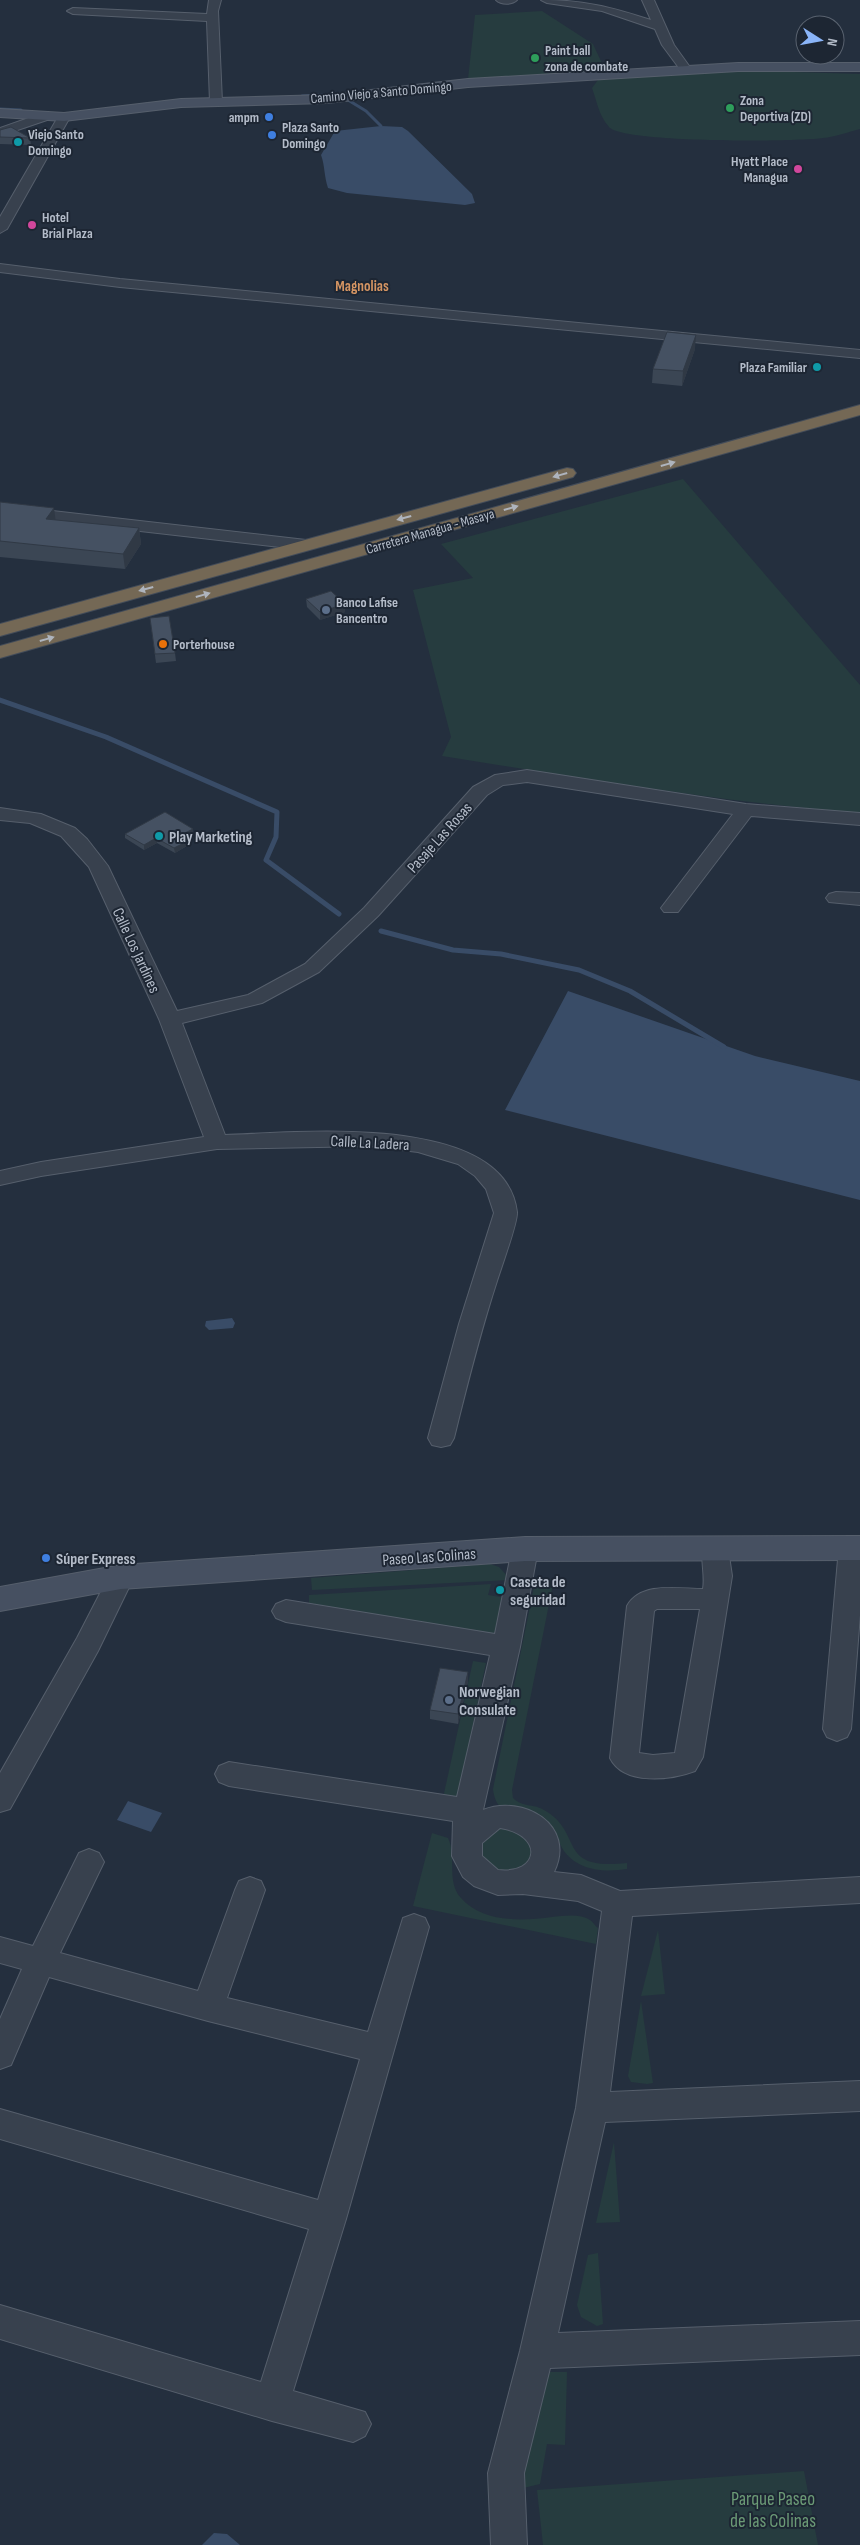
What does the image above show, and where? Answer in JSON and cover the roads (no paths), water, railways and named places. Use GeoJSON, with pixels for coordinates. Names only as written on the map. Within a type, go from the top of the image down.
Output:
{"type":"FeatureCollection","features":[{"type":"Feature","properties":{"kind":"highway","name":"Carretera Managua - Masaya"},"geometry":{"type":"LineString","coordinates":[[0,652],[860,410]]}},
{"type":"Feature","properties":{"kind":"highway","name":"Carretera Managua - Masaya"},"geometry":{"type":"LineString","coordinates":[[0,630],[584,468]]}},
{"type":"Feature","properties":{"kind":"street"},"geometry":{"type":"LineString","coordinates":[[215,0],[212,18],[216,102]]}},
{"type":"Feature","properties":{"kind":"street"},"geometry":{"type":"LineString","coordinates":[[502,0],[511,0]]}},
{"type":"Feature","properties":{"kind":"street"},"geometry":{"type":"LineString","coordinates":[[547,0],[604,8],[660,27]]}},
{"type":"Feature","properties":{"kind":"street"},"geometry":{"type":"LineString","coordinates":[[648,0],[668,44],[686,70]]}},
{"type":"Feature","properties":{"kind":"street"},"geometry":{"type":"LineString","coordinates":[[73,11],[212,18]]}},
{"type":"Feature","properties":{"kind":"street","name":"Camino Viejo a Santo Domingo"},"geometry":{"type":"LineString","coordinates":[[762,67],[860,72]]}},
{"type":"Feature","properties":{"kind":"street","name":"Camino Viejo a Santo Domingo"},"geometry":{"type":"LineString","coordinates":[[0,113],[64,117],[181,103],[341,98],[468,84],[686,70],[762,67],[860,68]]}},
{"type":"Feature","properties":{"kind":"street"},"geometry":{"type":"LineString","coordinates":[[0,132],[43,117]]}},
{"type":"Feature","properties":{"kind":"street"},"geometry":{"type":"LineString","coordinates":[[0,229],[64,117]]}},
{"type":"Feature","properties":{"kind":"street"},"geometry":{"type":"LineString","coordinates":[[0,281],[5,268],[120,283],[860,354]]}},
{"type":"Feature","properties":{"kind":"street"},"geometry":{"type":"LineString","coordinates":[[0,510],[306,545]]}},
{"type":"Feature","properties":{"kind":"street","name":"Pasaje Las Rosas"},"geometry":{"type":"LineString","coordinates":[[170,1019],[220,1009],[255,999],[286,984],[312,968],[372,912],[488,784],[504,777],[527,776],[746,810],[860,820]]}},
{"type":"Feature","properties":{"kind":"street"},"geometry":{"type":"LineString","coordinates":[[671,908],[746,810]]}},
{"type":"Feature","properties":{"kind":"street","name":"Calle Los Jardines"},"geometry":{"type":"LineString","coordinates":[[0,814],[34,818],[68,832],[80,843],[98,866],[170,1019],[218,1142]]}},
{"type":"Feature","properties":{"kind":"street"},"geometry":{"type":"LineString","coordinates":[[836,898],[860,899]]}},
{"type":"Feature","properties":{"kind":"street","name":"Calle La Ladera"},"geometry":{"type":"LineString","coordinates":[[0,1178],[41,1169],[218,1142],[369,1139],[420,1145],[466,1159],[483,1171],[498,1187],[506,1213],[466,1341],[441,1438]]}},
{"type":"Feature","properties":{"kind":"street"},"geometry":{"type":"LineString","coordinates":[[837,1729],[856,1548]]}},
{"type":"Feature","properties":{"kind":"street","name":"Paseo Las Colinas"},"geometry":{"type":"LineString","coordinates":[[0,1599],[121,1577],[525,1549],[856,1548]]}},
{"type":"Feature","properties":{"kind":"street"},"geometry":{"type":"LineString","coordinates":[[525,1549],[506,1647],[471,1802],[468,1840],[469,1862],[476,1871],[497,1882],[522,1881],[580,1888],[618,1904],[860,1890]]}},
{"type":"Feature","properties":{"kind":"street"},"geometry":{"type":"LineString","coordinates":[[715,1549],[719,1576],[689,1757],[685,1763],[677,1766],[631,1763],[624,1758],[641,1606],[652,1599],[715,1599]]}},
{"type":"Feature","properties":{"kind":"street"},"geometry":{"type":"LineString","coordinates":[[0,1800],[88,1643],[121,1577]]}},
{"type":"Feature","properties":{"kind":"street"},"geometry":{"type":"LineString","coordinates":[[286,1611],[506,1647]]}},
{"type":"Feature","properties":{"kind":"street"},"geometry":{"type":"LineString","coordinates":[[229,1774],[471,1802],[498,1816],[522,1818],[540,1832],[545,1841],[546,1851],[539,1869],[522,1881]]}},
{"type":"Feature","properties":{"kind":"street"},"geometry":{"type":"LineString","coordinates":[[468,1840],[479,1824],[498,1816]]}},
{"type":"Feature","properties":{"kind":"street"},"geometry":{"type":"LineString","coordinates":[[546,1851],[580,1888]]}},
{"type":"Feature","properties":{"kind":"street"},"geometry":{"type":"LineString","coordinates":[[1,2052],[41,1960],[88,1862]]}},
{"type":"Feature","properties":{"kind":"street"},"geometry":{"type":"LineString","coordinates":[[208,2007],[250,1890]]}},
{"type":"Feature","properties":{"kind":"street"},"geometry":{"type":"LineString","coordinates":[[509,2545],[506,2473],[537,2351],[592,2108],[618,1904]]}},
{"type":"Feature","properties":{"kind":"street"},"geometry":{"type":"LineString","coordinates":[[272,2403],[329,2219],[414,1927]]}},
{"type":"Feature","properties":{"kind":"street"},"geometry":{"type":"LineString","coordinates":[[0,1950],[208,2007],[379,2049]]}},
{"type":"Feature","properties":{"kind":"street"},"geometry":{"type":"LineString","coordinates":[[592,2108],[860,2096]]}},
{"type":"Feature","properties":{"kind":"street"},"geometry":{"type":"LineString","coordinates":[[0,2124],[329,2219]]}},
{"type":"Feature","properties":{"kind":"street"},"geometry":{"type":"LineString","coordinates":[[0,2322],[272,2403],[353,2424]]}},
{"type":"Feature","properties":{"kind":"street"},"geometry":{"type":"LineString","coordinates":[[537,2351],[860,2338]]}},
{"type":"Feature","properties":{"kind":"water"},"geometry":{"type":"Polygon","coordinates":[[[381,126],[402,127],[408,131],[472,194],[475,203],[465,205],[347,193],[328,188],[321,155],[335,131],[381,126]]]}},
{"type":"Feature","properties":{"kind":"water"},"geometry":{"type":"Polygon","coordinates":[[[568,991],[755,1056],[860,1081],[860,1200],[505,1110],[568,991]]]}},
{"type":"Feature","properties":{"kind":"water"},"geometry":{"type":"Polygon","coordinates":[[[232,1318],[235,1323],[233,1328],[209,1330],[205,1326],[206,1321],[232,1318]]]}},
{"type":"Feature","properties":{"kind":"water"},"geometry":{"type":"Polygon","coordinates":[[[128,1801],[162,1813],[151,1832],[117,1820],[128,1801]]]}},
{"type":"Feature","properties":{"kind":"water"},"geometry":{"type":"Polygon","coordinates":[[[214,2533],[227,2534],[240,2545],[202,2545],[214,2533]]]}},
{"type":"Feature","properties":{"kind":"waterway"},"geometry":{"type":"LineString","coordinates":[[302,96],[340,94]]}},
{"type":"Feature","properties":{"kind":"waterway"},"geometry":{"type":"LineString","coordinates":[[348,100],[366,111],[381,126]]}},
{"type":"Feature","properties":{"kind":"waterway"},"geometry":{"type":"LineString","coordinates":[[0,109],[21,110]]}},
{"type":"Feature","properties":{"kind":"waterway"},"geometry":{"type":"LineString","coordinates":[[0,700],[106,737],[277,812],[276,837],[266,860],[339,914]]}},
{"type":"Feature","properties":{"kind":"waterway"},"geometry":{"type":"LineString","coordinates":[[381,931],[453,950],[501,954],[579,970],[630,991],[724,1047]]}},
{"type":"Feature","properties":{"kind":"place","name":"Paint ball zona de combate"},"geometry":{"type":"Point","coordinates":[535,58]}},
{"type":"Feature","properties":{"kind":"place","name":"Zona Deportiva (ZD)"},"geometry":{"type":"Point","coordinates":[730,108]}},
{"type":"Feature","properties":{"kind":"place","name":"ampm"},"geometry":{"type":"Point","coordinates":[269,117]}},
{"type":"Feature","properties":{"kind":"place","name":"Plaza Santo Domingo"},"geometry":{"type":"Point","coordinates":[272,135]}},
{"type":"Feature","properties":{"kind":"place","name":"Viejo Santo Domingo"},"geometry":{"type":"Point","coordinates":[18,142]}},
{"type":"Feature","properties":{"kind":"place","name":"Hyatt Place Managua"},"geometry":{"type":"Point","coordinates":[798,169]}},
{"type":"Feature","properties":{"kind":"place","name":"Hotel Brial Plaza"},"geometry":{"type":"Point","coordinates":[32,225]}},
{"type":"Feature","properties":{"kind":"place","name":"Plaza Familiar"},"geometry":{"type":"Point","coordinates":[817,367]}},
{"type":"Feature","properties":{"kind":"place","name":"Banco Lafise Bancentro"},"geometry":{"type":"Point","coordinates":[326,610]}},
{"type":"Feature","properties":{"kind":"place","name":"Porterhouse"},"geometry":{"type":"Point","coordinates":[163,644]}},
{"type":"Feature","properties":{"kind":"place","name":"Play Marketing"},"geometry":{"type":"Point","coordinates":[159,836]}},
{"type":"Feature","properties":{"kind":"place","name":"Súper Express"},"geometry":{"type":"Point","coordinates":[46,1558]}},
{"type":"Feature","properties":{"kind":"place","name":"Caseta de seguridad"},"geometry":{"type":"Point","coordinates":[500,1590]}},
{"type":"Feature","properties":{"kind":"place","name":"Norwegian Consulate"},"geometry":{"type":"Point","coordinates":[449,1700]}},
{"type":"Feature","properties":{"kind":"district","name":"Magnolias"},"geometry":{"type":"Point","coordinates":[362,286]}},
{"type":"Feature","properties":{"kind":"park label","name":"Parque Paseo de las Colinas"},"geometry":{"type":"Point","coordinates":[773,2509]}}]}
